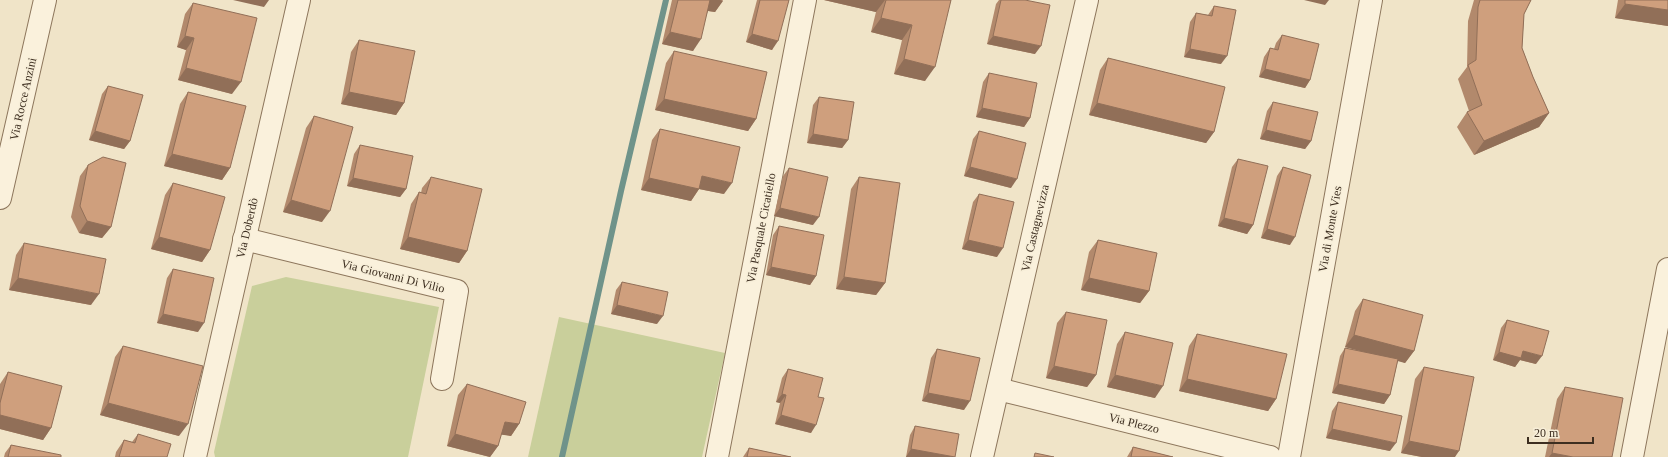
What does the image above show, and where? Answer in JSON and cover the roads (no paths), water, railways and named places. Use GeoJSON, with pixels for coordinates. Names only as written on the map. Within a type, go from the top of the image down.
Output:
{"type":"FeatureCollection","features":[{"type":"Feature","properties":{"kind":"street","name":"Via Rocce Anzini"},"geometry":{"type":"LineString","coordinates":[[0,198],[45,0]]}},
{"type":"Feature","properties":{"kind":"street","name":"Via Doberdò"},"geometry":{"type":"LineString","coordinates":[[195,457],[299,0]]}},
{"type":"Feature","properties":{"kind":"street","name":"Via Pasquale Cicatiello"},"geometry":{"type":"LineString","coordinates":[[716,457],[805,0]]}},
{"type":"Feature","properties":{"kind":"street","name":"Via Castagnevizza"},"geometry":{"type":"LineString","coordinates":[[982,457],[1087,0]]}},
{"type":"Feature","properties":{"kind":"street","name":"Via di Monte Vies"},"geometry":{"type":"LineString","coordinates":[[1289,457],[1371,0]]}},
{"type":"Feature","properties":{"kind":"street","name":"Via Giovanni Di Vilio"},"geometry":{"type":"LineString","coordinates":[[244,239],[457,292],[442,379]]}},
{"type":"Feature","properties":{"kind":"street"},"geometry":{"type":"LineString","coordinates":[[1632,457],[1668,269]]}},
{"type":"Feature","properties":{"kind":"street","name":"Via Plezzo"},"geometry":{"type":"LineString","coordinates":[[998,389],[1270,457]]}},
{"type":"Feature","properties":{"kind":"waterway"},"geometry":{"type":"LineString","coordinates":[[562,457],[621,191],[666,0]]}}]}
